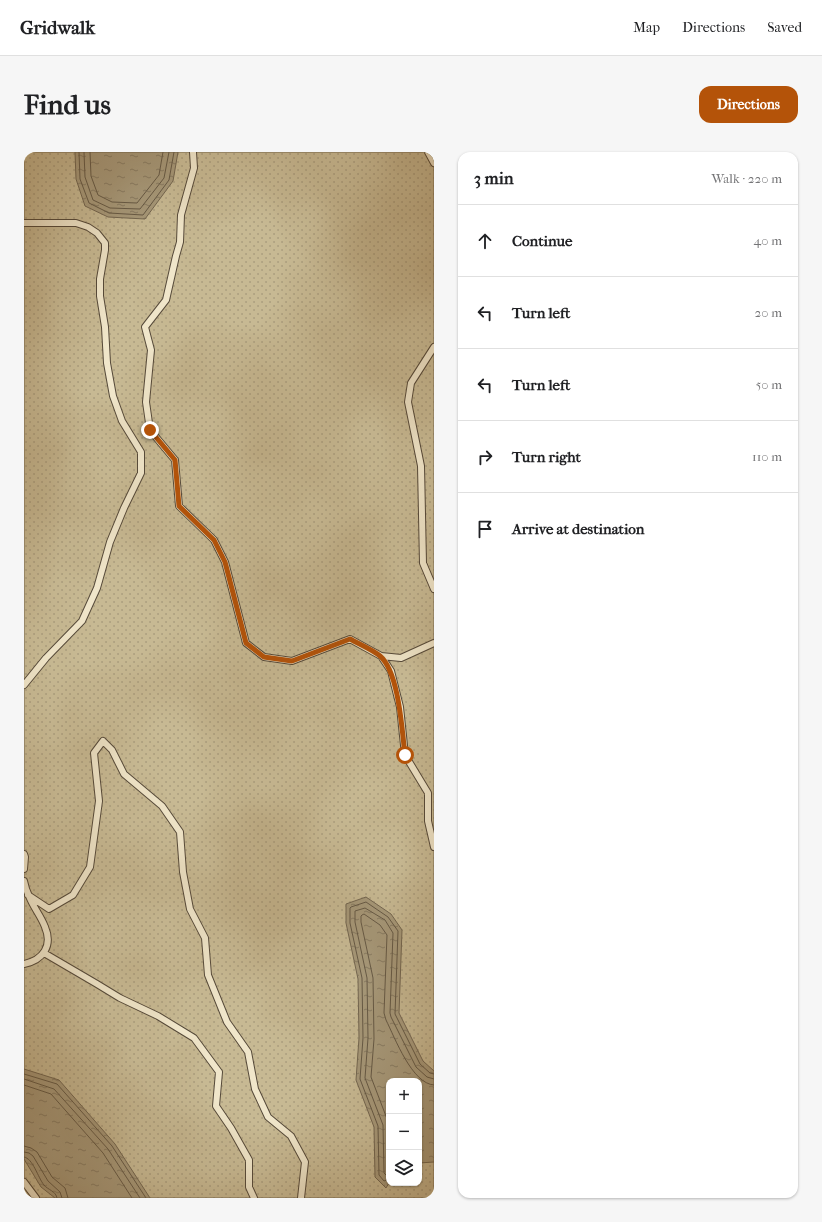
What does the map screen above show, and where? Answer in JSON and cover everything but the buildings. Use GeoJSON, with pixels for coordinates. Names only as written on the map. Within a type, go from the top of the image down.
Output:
{"type":"FeatureCollection","features":[{"type":"Feature","properties":{"kind":"lane"},"geometry":{"type":"LineString","coordinates":[[193,152],[194,168],[181,215],[180,242],[166,300],[145,326],[151,350],[146,402],[150,430],[175,460],[179,506],[214,540],[225,562],[246,643],[264,657],[292,661],[350,639],[381,656],[401,658],[434,643]]}},
{"type":"Feature","properties":{"kind":"lane"},"geometry":{"type":"LineString","coordinates":[[428,152],[434,163]]}},
{"type":"Feature","properties":{"kind":"lane"},"geometry":{"type":"LineString","coordinates":[[24,223],[76,223],[88,227],[97,233],[105,242],[100,290],[105,327],[107,363],[112,396],[122,421],[141,452],[141,473],[110,542],[97,588],[82,621],[46,658],[24,685]]}},
{"type":"Feature","properties":{"kind":"lane"},"geometry":{"type":"LineString","coordinates":[[434,346],[411,383],[408,402],[421,466],[423,563],[434,589]]}},
{"type":"Feature","properties":{"kind":"lane"},"geometry":{"type":"LineString","coordinates":[[381,656],[391,671],[400,707],[405,755],[428,793],[428,821],[434,847]]}},
{"type":"Feature","properties":{"kind":"lane"},"geometry":{"type":"LineString","coordinates":[[28,895],[49,909],[73,895],[90,867],[98,801],[94,753],[103,742],[112,750],[124,774],[162,806],[180,832],[184,879],[190,909],[205,938],[208,975],[227,1022],[248,1052],[255,1089],[268,1117],[291,1136],[305,1162],[301,1198]]}},
{"type":"Feature","properties":{"kind":"lane"},"geometry":{"type":"LineString","coordinates":[[24,854],[24,869]]}},
{"type":"Feature","properties":{"kind":"lane"},"geometry":{"type":"LineString","coordinates":[[24,881],[28,895],[46,928],[47,939],[47,946],[44,953],[38,959],[24,964]]}},
{"type":"Feature","properties":{"kind":"lane"},"geometry":{"type":"LineString","coordinates":[[44,953],[120,998],[158,1016],[194,1038],[219,1072],[216,1106],[231,1128],[249,1160],[249,1187],[254,1198]]}},
{"type":"Feature","properties":{"kind":"lane"},"geometry":{"type":"LineString","coordinates":[[24,1182],[36,1198]]}},
{"type":"Feature","properties":{"kind":"shaded area"},"geometry":{"type":"Polygon","coordinates":[[[24,152],[434,152],[434,1198],[24,1198],[24,152]]]}},
{"type":"Feature","properties":{"kind":"water"},"geometry":{"type":"Polygon","coordinates":[[[75,152],[178,152],[173,181],[145,219],[108,217],[85,206],[76,179],[75,152]]]}},
{"type":"Feature","properties":{"kind":"water"},"geometry":{"type":"Polygon","coordinates":[[[366,897],[391,914],[402,930],[399,1013],[423,1061],[434,1071],[434,1162],[422,1163],[422,1078],[386,1078],[386,1188],[375,1177],[374,1127],[356,1080],[359,1038],[358,979],[346,923],[346,904],[366,897]]]}},
{"type":"Feature","properties":{"kind":"water"},"geometry":{"type":"Polygon","coordinates":[[[24,1069],[59,1080],[115,1144],[150,1198],[55,1198],[41,1187],[24,1159],[24,1069]]]}},
{"type":"Feature","properties":{"kind":"route"},"geometry":{"type":"LineString","coordinates":[[150,430],[175,460],[179,506],[214,540],[225,562],[246,643],[264,657],[292,661],[350,639],[381,656],[391,671],[400,707],[405,755]]}}]}
